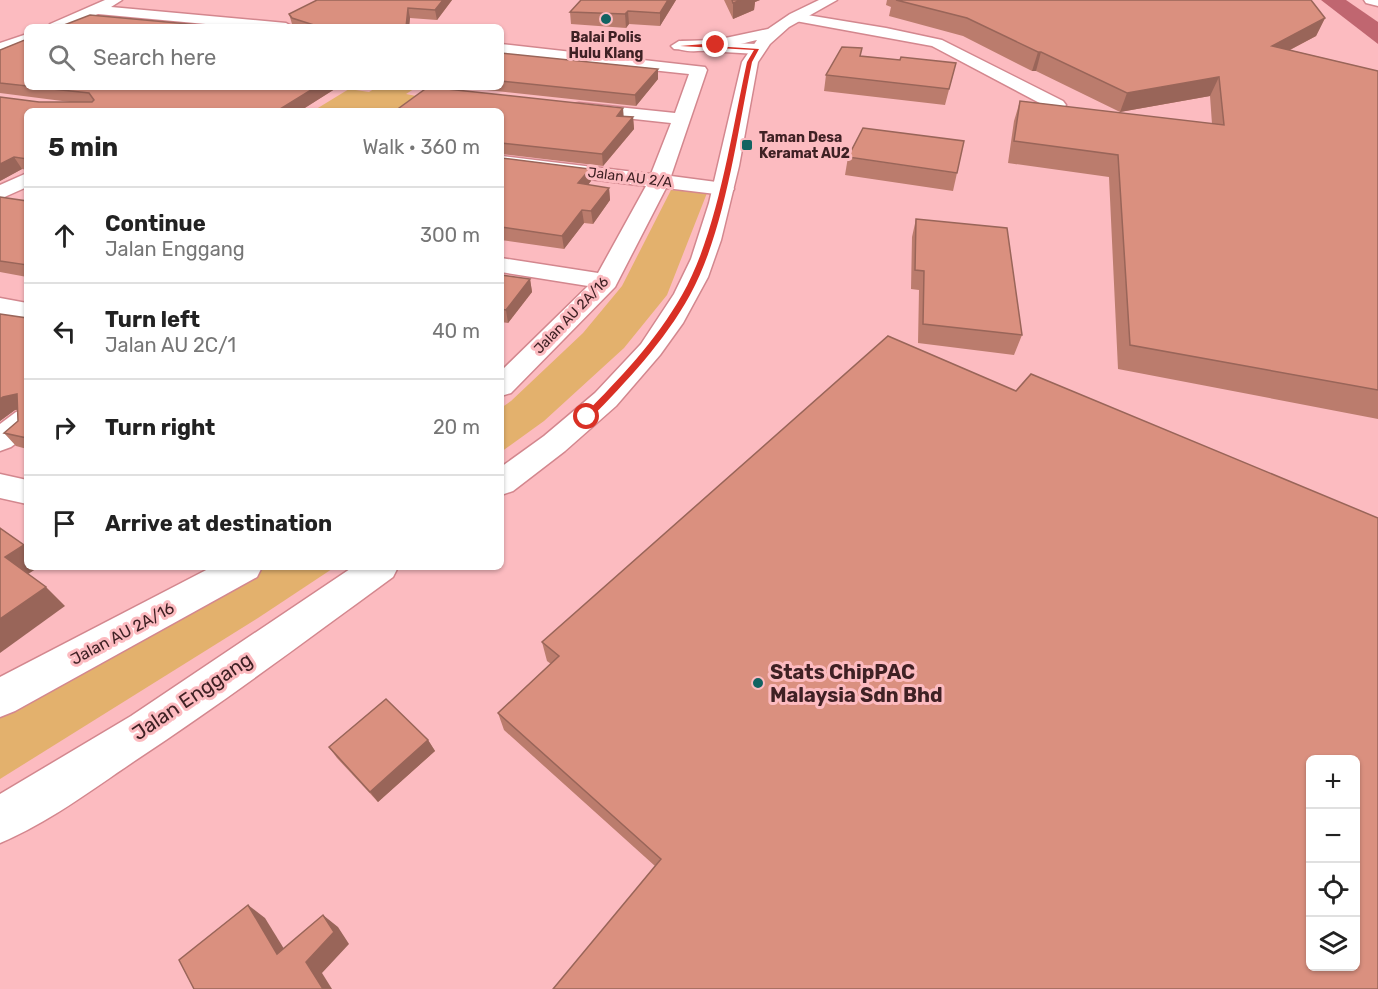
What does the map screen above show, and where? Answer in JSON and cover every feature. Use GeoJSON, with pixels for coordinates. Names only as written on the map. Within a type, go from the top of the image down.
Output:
{"type":"FeatureCollection","features":[{"type":"Feature","properties":{"kind":"main road"},"geometry":{"type":"LineString","coordinates":[[62,24],[114,0]]}},
{"type":"Feature","properties":{"kind":"main road"},"geometry":{"type":"LineString","coordinates":[[173,16],[189,0]]}},
{"type":"Feature","properties":{"kind":"main road"},"geometry":{"type":"LineString","coordinates":[[504,481],[587,417],[628,375],[661,334],[691,285],[714,227],[750,62],[755,51],[771,33],[795,17],[830,0]]}},
{"type":"Feature","properties":{"kind":"main road"},"geometry":{"type":"LineString","coordinates":[[1371,0],[1378,2]]}},
{"type":"Feature","properties":{"kind":"main road"},"geometry":{"type":"LineString","coordinates":[[96,10],[173,16],[225,24]]}},
{"type":"Feature","properties":{"kind":"main road"},"geometry":{"type":"LineString","coordinates":[[795,17],[937,43],[1058,105]]}},
{"type":"Feature","properties":{"kind":"main road"},"geometry":{"type":"LineString","coordinates":[[683,49],[716,45],[771,33]]}},
{"type":"Feature","properties":{"kind":"main road"},"geometry":{"type":"LineString","coordinates":[[504,35],[587,42]]}},
{"type":"Feature","properties":{"kind":"main road"},"geometry":{"type":"LineString","coordinates":[[0,48],[24,39]]}},
{"type":"Feature","properties":{"kind":"main road"},"geometry":{"type":"LineString","coordinates":[[504,40],[579,48],[755,51]]}},
{"type":"Feature","properties":{"kind":"main road"},"geometry":{"type":"LineString","coordinates":[[658,45],[729,59],[738,64],[747,81]]}},
{"type":"Feature","properties":{"kind":"main road","name":"Jalan AU 2A/16"},"geometry":{"type":"LineString","coordinates":[[504,49],[699,70],[659,181],[606,282],[504,384]]}},
{"type":"Feature","properties":{"kind":"main road"},"geometry":{"type":"LineString","coordinates":[[566,106],[681,119]]}},
{"type":"Feature","properties":{"kind":"main road","name":"Jalan AU 2/A"},"geometry":{"type":"LineString","coordinates":[[504,162],[724,189]]}},
{"type":"Feature","properties":{"kind":"main road"},"geometry":{"type":"LineString","coordinates":[[504,265],[606,282]]}},
{"type":"Feature","properties":{"kind":"main road"},"geometry":{"type":"LineString","coordinates":[[0,306],[24,310]]}},
{"type":"Feature","properties":{"kind":"main road"},"geometry":{"type":"LineString","coordinates":[[0,440],[24,421]]}},
{"type":"Feature","properties":{"kind":"main road"},"geometry":{"type":"LineString","coordinates":[[0,486],[24,491]]}},
{"type":"Feature","properties":{"kind":"main road","name":"Jalan AU 2A/16"},"geometry":{"type":"LineString","coordinates":[[0,698],[238,570]]}},
{"type":"Feature","properties":{"kind":"main road","name":"Jalan Enggang"},"geometry":{"type":"LineString","coordinates":[[0,820],[41,797],[202,691],[376,570]]}},
{"type":"Feature","properties":{"kind":"shaded area"},"geometry":{"type":"Polygon","coordinates":[[[1321,0],[1346,0],[1378,22],[1378,44],[1321,0]]]}},
{"type":"Feature","properties":{"kind":"shaded area"},"geometry":{"type":"Polygon","coordinates":[[[347,90],[369,92],[372,90],[412,90],[406,94],[421,97],[404,108],[318,108],[347,90]]]}},
{"type":"Feature","properties":{"kind":"shaded area"},"geometry":{"type":"Polygon","coordinates":[[[671,190],[707,193],[667,295],[624,348],[544,421],[504,450],[504,406],[583,333],[622,286],[671,190]]]}},
{"type":"Feature","properties":{"kind":"shaded area"},"geometry":{"type":"Polygon","coordinates":[[[253,570],[330,570],[258,618],[0,779],[0,714],[253,570]]]}},
{"type":"Feature","properties":{"kind":"building"},"geometry":{"type":"Polygon","coordinates":[[[317,0],[443,0],[435,10],[408,8],[406,24],[311,24],[292,18],[289,14],[317,0]]]}},
{"type":"Feature","properties":{"kind":"building"},"geometry":{"type":"Polygon","coordinates":[[[581,0],[668,0],[660,13],[570,12],[581,0]]]}},
{"type":"Feature","properties":{"kind":"building"},"geometry":{"type":"Polygon","coordinates":[[[896,0],[1311,0],[1325,18],[1272,46],[1378,71],[1378,390],[1130,345],[1118,155],[1014,141],[1020,101],[1224,125],[1219,77],[1127,93],[967,18],[896,0]]]}},
{"type":"Feature","properties":{"kind":"building"},"geometry":{"type":"Polygon","coordinates":[[[90,15],[188,24],[67,24],[90,15]]]}},
{"type":"Feature","properties":{"kind":"building"},"geometry":{"type":"Polygon","coordinates":[[[24,40],[24,86],[0,83],[0,50],[24,40]]]}},
{"type":"Feature","properties":{"kind":"building"},"geometry":{"type":"Polygon","coordinates":[[[842,47],[862,48],[860,56],[900,60],[901,57],[956,63],[949,89],[826,75],[842,47]]]}},
{"type":"Feature","properties":{"kind":"building"},"geometry":{"type":"Polygon","coordinates":[[[504,53],[658,69],[635,95],[504,81],[504,53]]]}},
{"type":"Feature","properties":{"kind":"building"},"geometry":{"type":"Polygon","coordinates":[[[62,90],[311,90],[282,108],[24,108],[24,159],[14,157],[0,164],[0,97],[39,102],[92,102],[94,100],[89,93],[62,90]]]}},
{"type":"Feature","properties":{"kind":"building"},"geometry":{"type":"Polygon","coordinates":[[[424,90],[456,90],[623,108],[617,116],[633,117],[602,154],[504,143],[504,108],[399,108],[424,90]]]}},
{"type":"Feature","properties":{"kind":"building"},"geometry":{"type":"Polygon","coordinates":[[[863,128],[964,141],[957,173],[848,157],[863,128]]]}},
{"type":"Feature","properties":{"kind":"building"},"geometry":{"type":"Polygon","coordinates":[[[504,158],[590,169],[578,183],[609,188],[591,211],[582,210],[562,236],[504,227],[504,158]]]}},
{"type":"Feature","properties":{"kind":"building"},"geometry":{"type":"Polygon","coordinates":[[[0,197],[24,201],[24,265],[0,261],[0,197]]]}},
{"type":"Feature","properties":{"kind":"building"},"geometry":{"type":"Polygon","coordinates":[[[916,219],[1007,228],[1022,335],[923,324],[924,271],[915,270],[916,219]]]}},
{"type":"Feature","properties":{"kind":"building"},"geometry":{"type":"Polygon","coordinates":[[[504,275],[530,279],[504,310],[504,275]]]}},
{"type":"Feature","properties":{"kind":"building"},"geometry":{"type":"Polygon","coordinates":[[[0,314],[24,318],[24,437],[4,433],[18,421],[17,394],[0,399],[0,314]]]}},
{"type":"Feature","properties":{"kind":"building"},"geometry":{"type":"Polygon","coordinates":[[[888,336],[1016,391],[1031,374],[1378,518],[1378,989],[553,989],[661,859],[498,713],[559,656],[542,642],[888,336]]]}},
{"type":"Feature","properties":{"kind":"building"},"geometry":{"type":"Polygon","coordinates":[[[0,528],[24,545],[5,557],[46,587],[0,619],[0,528]]]}},
{"type":"Feature","properties":{"kind":"building"},"geometry":{"type":"Polygon","coordinates":[[[386,699],[428,740],[370,792],[329,747],[386,699]]]}},
{"type":"Feature","properties":{"kind":"building"},"geometry":{"type":"Polygon","coordinates":[[[248,905],[277,954],[323,915],[334,932],[306,962],[323,989],[194,989],[179,960],[248,905]]]}},
{"type":"Feature","properties":{"kind":"place","name":"Balai Polis Hulu Klang"},"geometry":{"type":"Point","coordinates":[606,19]}},
{"type":"Feature","properties":{"kind":"place","name":"Taman Desa Keramat AU2"},"geometry":{"type":"Point","coordinates":[747,145]}},
{"type":"Feature","properties":{"kind":"place","name":"Stats ChipPAC Malaysia Sdn Bhd"},"geometry":{"type":"Point","coordinates":[758,683]}},
{"type":"Feature","properties":{"kind":"route"},"geometry":{"type":"LineString","coordinates":[[587,417],[628,375],[661,334],[687,294],[714,227],[750,62],[757,49],[682,46],[716,45]]}}]}
